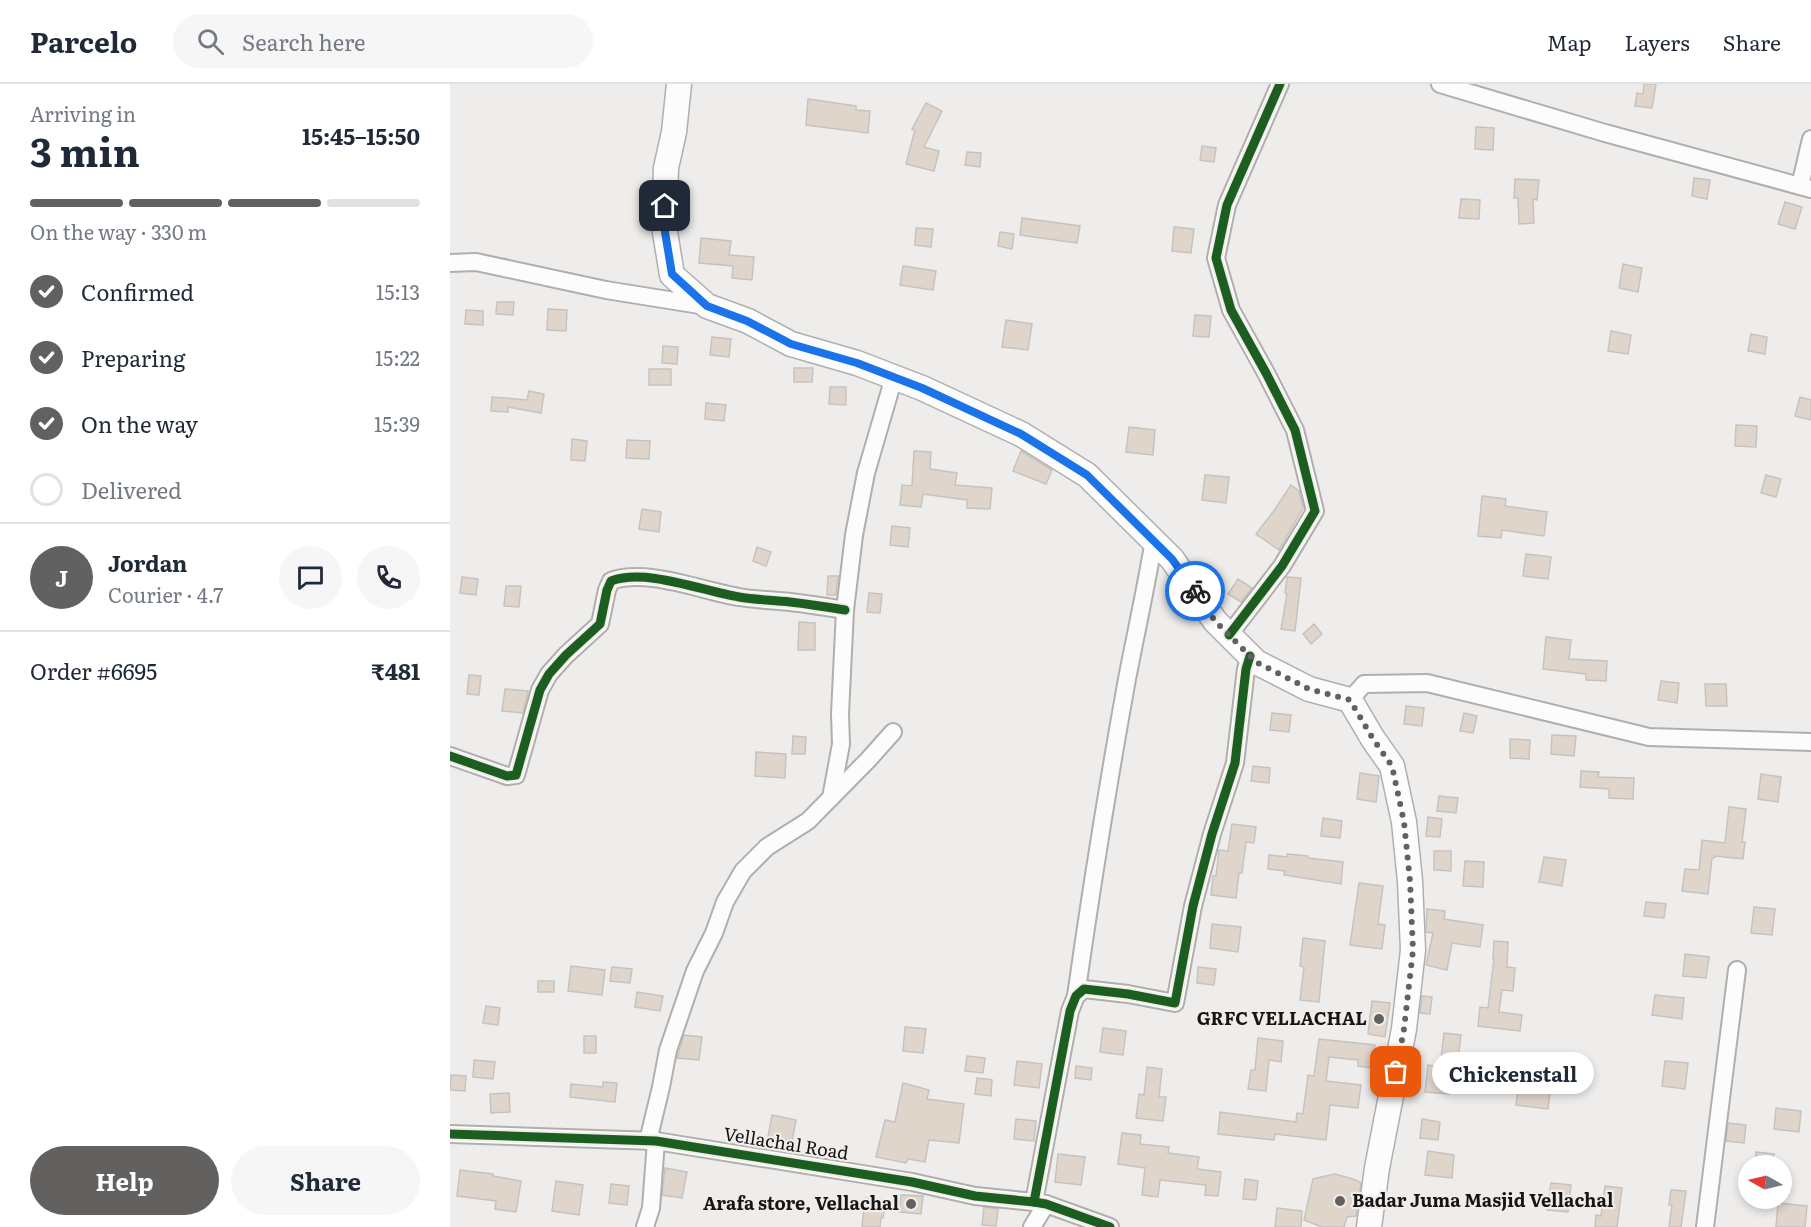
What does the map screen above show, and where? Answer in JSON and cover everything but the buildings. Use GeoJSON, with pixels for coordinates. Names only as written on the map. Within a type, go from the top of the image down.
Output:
{"type":"FeatureCollection","features":[{"type":"Feature","properties":{"kind":"main road"},"geometry":{"type":"LineString","coordinates":[[679,84],[674,132],[666,168],[664,226],[672,274],[707,306],[747,321],[791,344],[857,363],[922,388],[1031,440],[1087,475],[1172,559],[1215,621],[1256,662],[1309,689],[1350,700],[1392,766],[1404,822],[1410,881],[1413,950],[1404,1029],[1377,1168],[1369,1227]]}},
{"type":"Feature","properties":{"kind":"street"},"geometry":{"type":"LineString","coordinates":[[1229,635],[1282,566],[1315,511],[1295,430],[1230,310],[1216,258],[1227,204],[1280,84]]}},
{"type":"Feature","properties":{"kind":"street"},"geometry":{"type":"LineString","coordinates":[[1440,84],[1605,133],[1806,188],[1811,139]]}},
{"type":"Feature","properties":{"kind":"street"},"geometry":{"type":"LineString","coordinates":[[450,263],[476,262],[606,290],[707,306]]}},
{"type":"Feature","properties":{"kind":"street"},"geometry":{"type":"LineString","coordinates":[[831,798],[841,744],[840,714],[845,610],[854,535],[866,472],[894,377]]}},
{"type":"Feature","properties":{"kind":"street"},"geometry":{"type":"LineString","coordinates":[[1032,1227],[1040,1203],[1070,1011],[1076,996],[1127,679],[1154,540]]}},
{"type":"Feature","properties":{"kind":"street"},"geometry":{"type":"LineString","coordinates":[[450,756],[507,776],[516,775],[540,690],[549,674],[566,655],[600,624],[611,581],[621,577],[638,577],[685,584],[739,598],[791,602],[845,610]]}},
{"type":"Feature","properties":{"kind":"street"},"geometry":{"type":"LineString","coordinates":[[1076,996],[1084,989],[1128,994],[1175,1004],[1193,906],[1212,834],[1235,763],[1242,692],[1250,656]]}},
{"type":"Feature","properties":{"kind":"street"},"geometry":{"type":"LineString","coordinates":[[1350,700],[1364,684],[1427,683],[1649,737],[1811,742]]}},
{"type":"Feature","properties":{"kind":"street"},"geometry":{"type":"LineString","coordinates":[[645,1227],[651,1209],[652,1141],[668,1050],[695,971],[714,933],[725,902],[743,872],[767,847],[807,821],[893,732]]}},
{"type":"Feature","properties":{"kind":"street"},"geometry":{"type":"LineString","coordinates":[[1705,1227],[1737,970]]}},
{"type":"Feature","properties":{"kind":"street","name":"Vellachal Road"},"geometry":{"type":"LineString","coordinates":[[450,1134],[652,1141],[912,1182],[975,1196],[1040,1203],[1110,1227]]}},
{"type":"Feature","properties":{"kind":"cycle path"},"geometry":{"type":"LineString","coordinates":[[1229,635],[1282,566],[1315,511],[1295,430],[1231,310],[1216,258],[1227,205],[1280,84]]}},
{"type":"Feature","properties":{"kind":"cycle path"},"geometry":{"type":"LineString","coordinates":[[450,756],[507,776],[516,775],[540,690],[549,674],[566,655],[600,624],[611,581],[641,577],[658,579],[751,599],[845,610]]}},
{"type":"Feature","properties":{"kind":"cycle path"},"geometry":{"type":"LineString","coordinates":[[1034,1202],[1070,1011],[1076,996],[1084,989],[1175,1003],[1193,906],[1212,834],[1235,763],[1246,669],[1250,656]]}},
{"type":"Feature","properties":{"kind":"cycle path"},"geometry":{"type":"LineString","coordinates":[[450,1134],[656,1141],[912,1182],[975,1196],[1046,1204],[1110,1227]]}},
{"type":"Feature","properties":{"kind":"way so far"},"geometry":{"type":"LineString","coordinates":[[1195,591],[1215,621],[1256,662],[1309,689],[1350,700],[1392,766],[1404,822],[1410,881],[1413,950],[1404,1029],[1396,1072]]}},
{"type":"Feature","properties":{"kind":"place","name":"GRFC VELLACHAL"},"geometry":{"type":"Point","coordinates":[1379,1019]}},
{"type":"Feature","properties":{"kind":"place","name":"Chickenstall"},"geometry":{"type":"Point","coordinates":[1396,1072]}},
{"type":"Feature","properties":{"kind":"place","name":"Badar Juma Masjid Vellachal"},"geometry":{"type":"Point","coordinates":[1340,1201]}},
{"type":"Feature","properties":{"kind":"place","name":"Arafa store, Vellachal"},"geometry":{"type":"Point","coordinates":[911,1204]}},
{"type":"Feature","properties":{"kind":"route"},"geometry":{"type":"LineString","coordinates":[[665,206],[664,226],[672,274],[707,306],[747,321],[791,344],[857,363],[922,388],[1021,434],[1087,475],[1172,559],[1195,591]]}}]}
